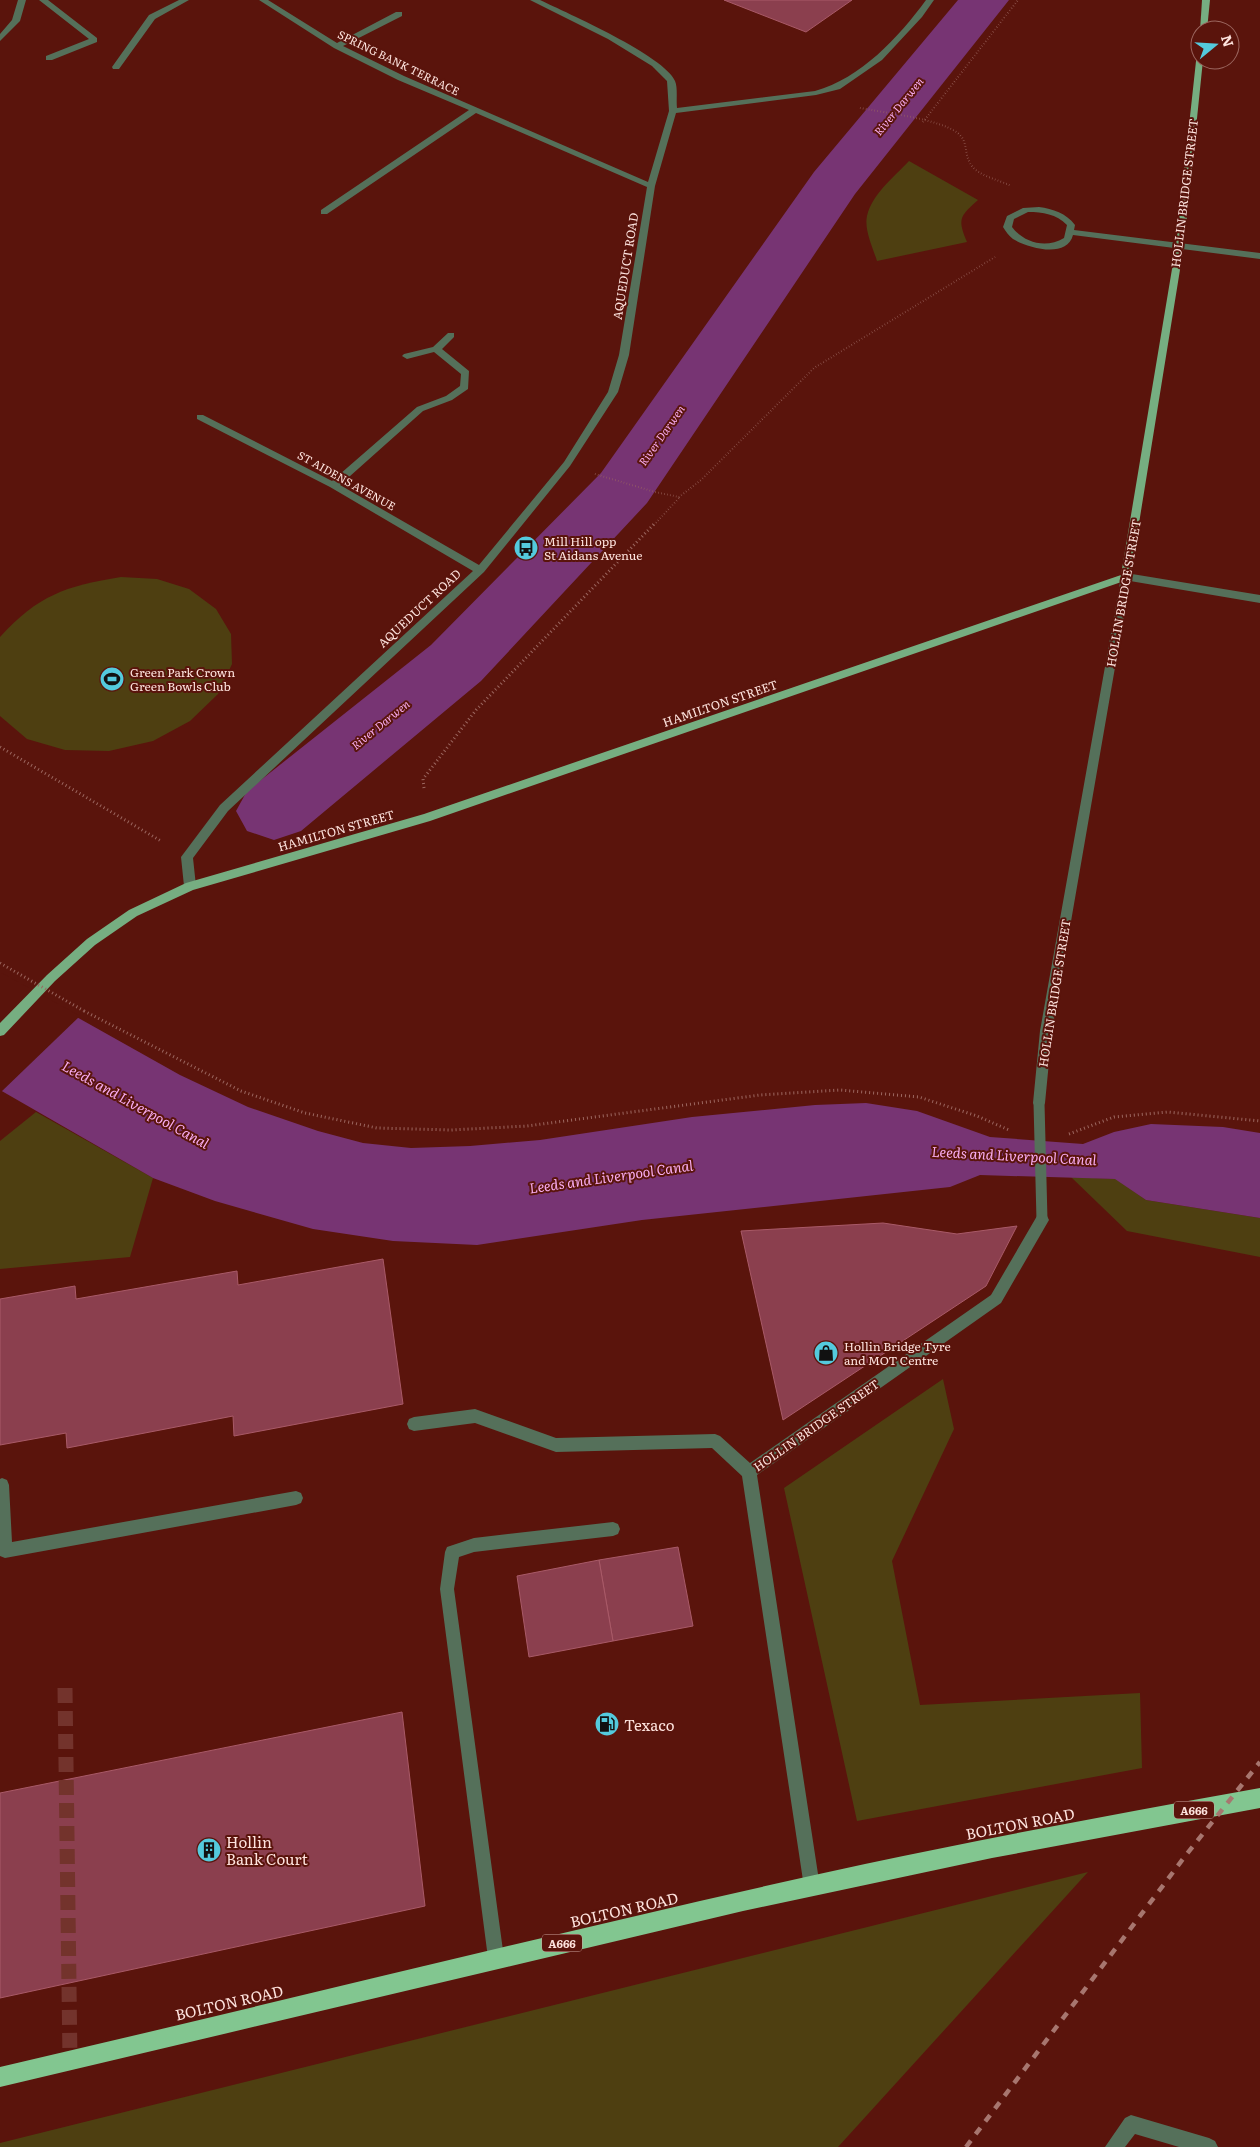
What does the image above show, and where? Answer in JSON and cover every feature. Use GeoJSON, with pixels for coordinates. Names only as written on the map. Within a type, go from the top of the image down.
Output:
{"type":"FeatureCollection","features":[{"type":"Feature","properties":{"kind":"highway","name":"BOLTON ROAD"},"geometry":{"type":"LineString","coordinates":[[0,2076],[496,1958],[812,1886],[992,1848],[1260,1798]]}},
{"type":"Feature","properties":{"kind":"main road"},"geometry":{"type":"LineString","coordinates":[[1203,20],[1206,0]]}},
{"type":"Feature","properties":{"kind":"main road","name":"HOLLIN BRIDGE STREET"},"geometry":{"type":"LineString","coordinates":[[1126,577],[1180,245],[1198,70]]}},
{"type":"Feature","properties":{"kind":"main road","name":"HAMILTON STREET"},"geometry":{"type":"LineString","coordinates":[[190,886],[426,818],[1126,577]]}},
{"type":"Feature","properties":{"kind":"main road"},"geometry":{"type":"LineString","coordinates":[[0,1031],[51,978],[91,942],[133,913],[190,886]]}},
{"type":"Feature","properties":{"kind":"street"},"geometry":{"type":"LineString","coordinates":[[0,39],[16,21],[22,0]]}},
{"type":"Feature","properties":{"kind":"street"},"geometry":{"type":"LineString","coordinates":[[43,0],[94,40],[49,58]]}},
{"type":"Feature","properties":{"kind":"street"},"geometry":{"type":"LineString","coordinates":[[116,67],[152,17],[185,0]]}},
{"type":"Feature","properties":{"kind":"street","name":"SPRING BANK TERRACE"},"geometry":{"type":"LineString","coordinates":[[263,0],[337,46],[401,78],[651,186]]}},
{"type":"Feature","properties":{"kind":"street","name":"AQUEDUCT ROAD"},"geometry":{"type":"LineString","coordinates":[[187,857],[224,808],[480,570],[567,464],[612,392],[624,355],[651,186],[673,111],[671,81],[655,64],[611,37],[534,0]]}},
{"type":"Feature","properties":{"kind":"street"},"geometry":{"type":"LineString","coordinates":[[673,111],[816,92],[837,87],[884,53],[919,15],[930,0]]}},
{"type":"Feature","properties":{"kind":"street"},"geometry":{"type":"LineString","coordinates":[[337,46],[399,14]]}},
{"type":"Feature","properties":{"kind":"street"},"geometry":{"type":"LineString","coordinates":[[324,212],[474,110]]}},
{"type":"Feature","properties":{"kind":"street"},"geometry":{"type":"LineString","coordinates":[[1034,210],[1058,214],[1071,225],[1071,232],[1064,242],[1048,246],[1028,245],[1012,236],[1008,230],[1007,223],[1017,213],[1034,210]]}},
{"type":"Feature","properties":{"kind":"street"},"geometry":{"type":"LineString","coordinates":[[1071,232],[1260,256]]}},
{"type":"Feature","properties":{"kind":"street"},"geometry":{"type":"LineString","coordinates":[[407,356],[436,350],[452,335]]}},
{"type":"Feature","properties":{"kind":"street"},"geometry":{"type":"LineString","coordinates":[[332,485],[420,409],[448,398],[465,387],[466,373],[436,350]]}},
{"type":"Feature","properties":{"kind":"street","name":"ST AIDENS AVENUE"},"geometry":{"type":"LineString","coordinates":[[200,417],[332,485],[480,570]]}},
{"type":"Feature","properties":{"kind":"street","name":"HAMILTON STREET"},"geometry":{"type":"LineString","coordinates":[[1126,577],[1260,599]]}},
{"type":"Feature","properties":{"kind":"street","name":"HOLLIN BRIDGE STREET"},"geometry":{"type":"LineString","coordinates":[[812,1886],[749,1472],[996,1299],[1042,1220],[1039,1103],[1046,1031],[1126,577]]}},
{"type":"Feature","properties":{"kind":"street"},"geometry":{"type":"LineString","coordinates":[[187,857],[190,886]]}},
{"type":"Feature","properties":{"kind":"street"},"geometry":{"type":"LineString","coordinates":[[414,1424],[475,1416],[556,1445],[715,1441],[749,1472]]}},
{"type":"Feature","properties":{"kind":"street"},"geometry":{"type":"LineString","coordinates":[[0,1486],[2,1485],[6,1551],[296,1498]]}},
{"type":"Feature","properties":{"kind":"street"},"geometry":{"type":"LineString","coordinates":[[496,1958],[447,1589],[452,1552],[474,1545],[613,1529]]}},
{"type":"Feature","properties":{"kind":"street"},"geometry":{"type":"LineString","coordinates":[[1114,2147],[1131,2124],[1209,2147]]}},
{"type":"Feature","properties":{"kind":"path"},"geometry":{"type":"LineString","coordinates":[[921,122],[1018,0]]}},
{"type":"Feature","properties":{"kind":"path"},"geometry":{"type":"LineString","coordinates":[[856,106],[921,122],[939,124],[960,134],[966,145],[966,157],[972,166],[1009,185],[1026,197],[1034,210]]}},
{"type":"Feature","properties":{"kind":"path"},"geometry":{"type":"LineString","coordinates":[[426,818],[423,779],[476,710],[679,497],[701,480],[814,368],[1020,241]]}},
{"type":"Feature","properties":{"kind":"path"},"geometry":{"type":"LineString","coordinates":[[598,475],[679,497]]}},
{"type":"Feature","properties":{"kind":"path"},"geometry":{"type":"LineString","coordinates":[[0,747],[187,857]]}},
{"type":"Feature","properties":{"kind":"path"},"geometry":{"type":"LineString","coordinates":[[0,963],[84,1011],[242,1091],[305,1113],[377,1128],[451,1130],[527,1126],[760,1095],[840,1090],[919,1097],[977,1116],[1007,1130],[1016,1131]]}},
{"type":"Feature","properties":{"kind":"path"},"geometry":{"type":"LineString","coordinates":[[1061,1136],[1114,1117],[1168,1112],[1260,1121]]}},
{"type":"Feature","properties":{"kind":"shaded area"},"geometry":{"type":"Polygon","coordinates":[[[909,161],[978,200],[967,210],[962,218],[962,228],[967,242],[877,261],[868,233],[867,216],[879,193],[909,161]]]}},
{"type":"Feature","properties":{"kind":"shaded area","name":"Green Park Crown Green Bowls Club"},"geometry":{"type":"Polygon","coordinates":[[[121,577],[157,579],[189,589],[216,609],[231,634],[232,664],[218,694],[190,721],[153,741],[109,751],[65,750],[27,739],[0,716],[0,637],[27,611],[54,595],[84,584],[121,577]]]}},
{"type":"Feature","properties":{"kind":"shaded area"},"geometry":{"type":"Polygon","coordinates":[[[36,1112],[153,1178],[130,1257],[0,1269],[0,1141],[36,1112]]]}},
{"type":"Feature","properties":{"kind":"shaded area"},"geometry":{"type":"Polygon","coordinates":[[[1071,1177],[1116,1179],[1146,1200],[1260,1218],[1260,1257],[1127,1231],[1071,1177]]]}},
{"type":"Feature","properties":{"kind":"shaded area"},"geometry":{"type":"Polygon","coordinates":[[[943,1379],[954,1429],[892,1561],[920,1705],[1140,1693],[1142,1768],[857,1821],[784,1488],[943,1379]]]}},
{"type":"Feature","properties":{"kind":"shaded area"},"geometry":{"type":"Polygon","coordinates":[[[1088,1872],[838,2147],[0,2147],[0,2143],[1088,1872]]]}},
{"type":"Feature","properties":{"kind":"water","name":"Leeds and Liverpool Canal"},"geometry":{"type":"Polygon","coordinates":[[[0,974],[180,1075],[248,1107],[318,1131],[363,1143],[411,1148],[470,1146],[540,1140],[692,1117],[815,1105],[866,1103],[917,1111],[990,1137],[1083,1144],[1114,1132],[1151,1124],[1223,1127],[1260,1133],[1260,1218],[1146,1200],[1115,1179],[980,1175],[950,1187],[642,1220],[477,1245],[393,1241],[313,1229],[215,1201],[153,1178],[0,1090],[0,974]]]}},
{"type":"Feature","properties":{"kind":"pier"},"geometry":{"type":"Polygon","coordinates":[[[0,972],[80,1016],[0,1093],[0,972]]]}},
{"type":"Feature","properties":{"kind":"building"},"geometry":{"type":"Polygon","coordinates":[[[724,0],[852,0],[806,32],[724,0]]]}},
{"type":"Feature","properties":{"kind":"building","name":"Hollin Bridge Tyre and MOT Centre"},"geometry":{"type":"Polygon","coordinates":[[[883,1223],[957,1234],[1017,1226],[986,1286],[783,1420],[741,1231],[883,1223]]]}},
{"type":"Feature","properties":{"kind":"building"},"geometry":{"type":"Polygon","coordinates":[[[383,1259],[403,1404],[234,1436],[233,1416],[67,1448],[66,1433],[0,1445],[0,1299],[75,1286],[76,1299],[237,1271],[238,1285],[383,1259]]]}},
{"type":"Feature","properties":{"kind":"building"},"geometry":{"type":"Polygon","coordinates":[[[678,1547],[693,1626],[613,1641],[599,1560],[678,1547]]]}},
{"type":"Feature","properties":{"kind":"building"},"geometry":{"type":"Polygon","coordinates":[[[599,1560],[613,1641],[529,1657],[517,1576],[599,1560]]]}},
{"type":"Feature","properties":{"kind":"building","name":"Hollin Bank Court"},"geometry":{"type":"Polygon","coordinates":[[[402,1712],[425,1906],[0,1998],[0,1793],[402,1712]]]}},
{"type":"Feature","properties":{"kind":"waterway","name":"River Darwen"},"geometry":{"type":"LineString","coordinates":[[274,811],[456,663],[624,488],[834,184],[984,0]]}},
{"type":"Feature","properties":{"kind":"tunnel"},"geometry":{"type":"LineString","coordinates":[[65,1688],[70,2061]]}},
{"type":"Feature","properties":{"kind":"railway"},"geometry":{"type":"LineString","coordinates":[[966,2147],[1186,1855],[1260,1762]]}},
{"type":"Feature","properties":{"kind":"place","name":"Mill Hill opp St Aidans Avenue"},"geometry":{"type":"Point","coordinates":[526,548]}},
{"type":"Feature","properties":{"kind":"place","name":"Green Park Crown Green Bowls Club"},"geometry":{"type":"Point","coordinates":[112,679]}},
{"type":"Feature","properties":{"kind":"place","name":"Hollin Bridge Tyre and MOT Centre"},"geometry":{"type":"Point","coordinates":[826,1353]}},
{"type":"Feature","properties":{"kind":"place","name":"Texaco"},"geometry":{"type":"Point","coordinates":[607,1724]}},
{"type":"Feature","properties":{"kind":"place","name":"Hollin Bank Court"},"geometry":{"type":"Point","coordinates":[209,1850]}}]}
